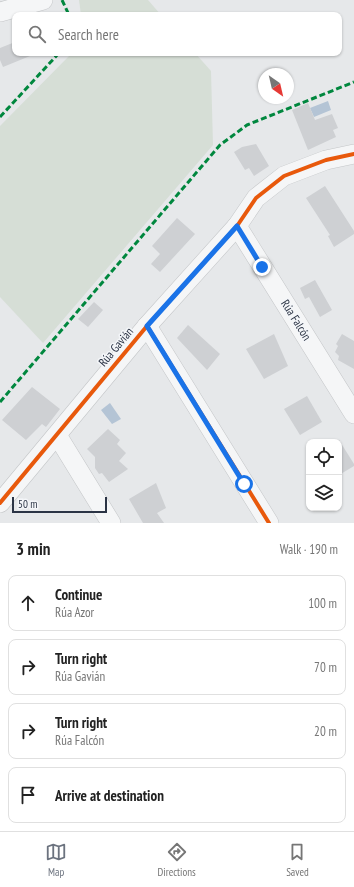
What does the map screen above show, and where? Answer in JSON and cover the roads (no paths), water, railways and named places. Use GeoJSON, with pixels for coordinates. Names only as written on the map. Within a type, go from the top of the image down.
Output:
{"type":"FeatureCollection","features":[{"type":"Feature","properties":{"kind":"street"},"geometry":{"type":"LineString","coordinates":[[0,12],[43,0]]}},
{"type":"Feature","properties":{"kind":"street","name":"Rúa Gavián"},"geometry":{"type":"LineString","coordinates":[[0,503],[147,326],[237,226],[256,198],[284,176],[326,160],[353,157]]}},
{"type":"Feature","properties":{"kind":"street","name":"Rúa Falcón"},"geometry":{"type":"LineString","coordinates":[[237,226],[354,414]]}},
{"type":"Feature","properties":{"kind":"street"},"geometry":{"type":"LineString","coordinates":[[147,326],[269,523]]}},
{"type":"Feature","properties":{"kind":"street"},"geometry":{"type":"LineString","coordinates":[[57,435],[111,523]]}},
{"type":"Feature","properties":{"kind":"water"},"geometry":{"type":"Polygon","coordinates":[[[328,101],[331,110],[314,117],[310,108],[328,101]]]}},
{"type":"Feature","properties":{"kind":"water"},"geometry":{"type":"Polygon","coordinates":[[[110,403],[121,419],[112,424],[101,410],[110,403]]]}}]}
